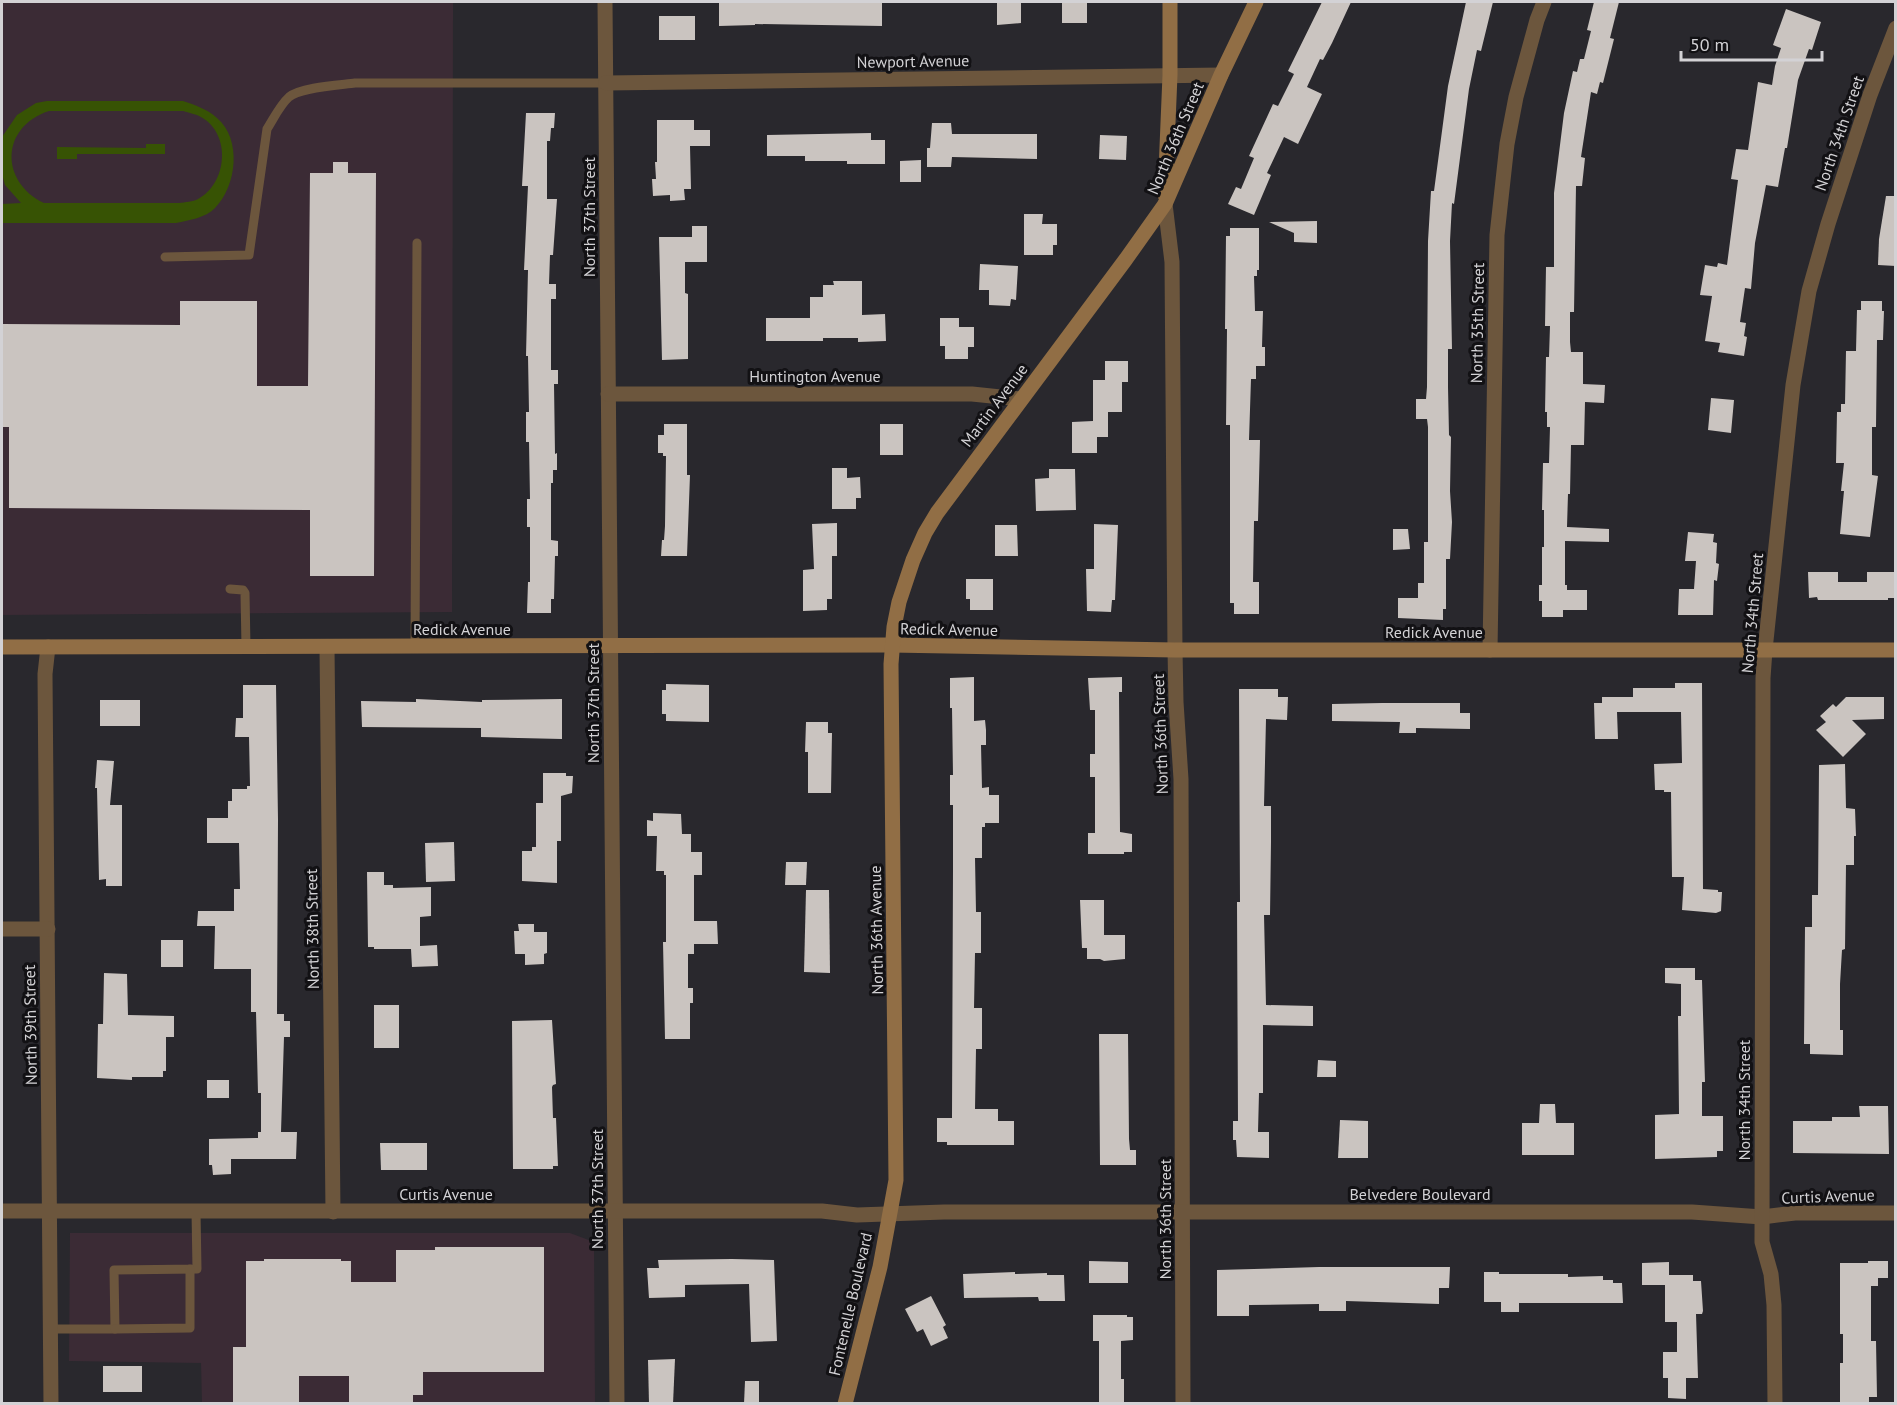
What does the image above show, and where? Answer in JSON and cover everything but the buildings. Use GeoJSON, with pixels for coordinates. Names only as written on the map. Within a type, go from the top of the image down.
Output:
{"type":"FeatureCollection","features":[{"type":"Feature","properties":{"kind":"street","name":"North 37th Street"},"geometry":{"type":"LineString","coordinates":[[605,2],[617,1404]]}},
{"type":"Feature","properties":{"kind":"street"},"geometry":{"type":"LineString","coordinates":[[1165,204],[1170,75],[1170,2]]}},
{"type":"Feature","properties":{"kind":"street"},"geometry":{"type":"LineString","coordinates":[[1221,75],[1256,2]]}},
{"type":"Feature","properties":{"kind":"street","name":"North 35th Street"},"geometry":{"type":"LineString","coordinates":[[1490,650],[1498,223],[1507,144],[1516,97],[1544,2]]}},
{"type":"Feature","properties":{"kind":"street","name":"North 34th Street"},"geometry":{"type":"LineString","coordinates":[[1762,1217],[1763,678],[1793,385],[1809,291],[1828,224],[1870,96],[1896,28]]}},
{"type":"Feature","properties":{"kind":"street","name":"Newport Avenue"},"geometry":{"type":"LineString","coordinates":[[606,83],[1221,75]]}},
{"type":"Feature","properties":{"kind":"street","name":"North 36th Street"},"geometry":{"type":"LineString","coordinates":[[1183,1404],[1181,779],[1175,650],[1172,262],[1165,204],[1221,75]]}},
{"type":"Feature","properties":{"kind":"street","name":"Martin Avenue"},"geometry":{"type":"LineString","coordinates":[[891,645],[899,602],[913,560],[937,513],[1165,204]]}},
{"type":"Feature","properties":{"kind":"street","name":"Huntington Avenue"},"geometry":{"type":"LineString","coordinates":[[608,394],[972,394],[1021,399]]}},
{"type":"Feature","properties":{"kind":"street","name":"Redick Avenue"},"geometry":{"type":"LineString","coordinates":[[2,647],[891,645],[1175,650],[1896,650]]}},
{"type":"Feature","properties":{"kind":"street","name":"North 36th Avenue"},"geometry":{"type":"LineString","coordinates":[[890,1214],[896,1180],[891,645]]}},
{"type":"Feature","properties":{"kind":"street","name":"North 39th Street"},"geometry":{"type":"LineString","coordinates":[[48,647],[45,675],[51,1404]]}},
{"type":"Feature","properties":{"kind":"street","name":"North 38th Street"},"geometry":{"type":"LineString","coordinates":[[327,647],[333,1212]]}},
{"type":"Feature","properties":{"kind":"street"},"geometry":{"type":"LineString","coordinates":[[2,929],[48,929]]}},
{"type":"Feature","properties":{"kind":"street","name":"Curtis Avenue"},"geometry":{"type":"LineString","coordinates":[[2,1211],[822,1211],[857,1215],[890,1214]]}},
{"type":"Feature","properties":{"kind":"street","name":"Belvedere Boulevard"},"geometry":{"type":"LineString","coordinates":[[890,1214],[1692,1212],[1762,1217]]}},
{"type":"Feature","properties":{"kind":"street","name":"Curtis Avenue"},"geometry":{"type":"LineString","coordinates":[[1762,1217],[1795,1213],[1896,1213]]}},
{"type":"Feature","properties":{"kind":"street","name":"Fontenelle Boulevard"},"geometry":{"type":"LineString","coordinates":[[845,1404],[880,1267],[890,1214]]}},
{"type":"Feature","properties":{"kind":"street"},"geometry":{"type":"LineString","coordinates":[[1762,1217],[1762,1242],[1771,1274],[1774,1305],[1775,1404]]}},
{"type":"Feature","properties":{"kind":"lane"},"geometry":{"type":"LineString","coordinates":[[165,258],[249,255],[267,129],[291,95],[316,87],[355,83],[606,83]]}},
{"type":"Feature","properties":{"kind":"lane"},"geometry":{"type":"LineString","coordinates":[[415,647],[417,243]]}},
{"type":"Feature","properties":{"kind":"lane"},"geometry":{"type":"LineString","coordinates":[[230,589],[243,590],[245,593],[246,647]]}},
{"type":"Feature","properties":{"kind":"lane"},"geometry":{"type":"LineString","coordinates":[[115,1329],[114,1270],[197,1269],[196,1212]]}},
{"type":"Feature","properties":{"kind":"lane"},"geometry":{"type":"LineString","coordinates":[[51,1329],[190,1328],[190,1269]]}},
{"type":"Feature","properties":{"kind":"shaded area"},"geometry":{"type":"Polygon","coordinates":[[[2,2],[453,2],[452,612],[2,615],[2,2]]]}},
{"type":"Feature","properties":{"kind":"shaded area"},"geometry":{"type":"Polygon","coordinates":[[[70,1233],[570,1233],[594,1242],[595,1403],[202,1403],[201,1363],[69,1361],[70,1233]]]}},
{"type":"Feature","properties":{"kind":"green space"},"geometry":{"type":"Polygon","coordinates":[[[47,101],[183,101],[201,108],[217,118],[225,127],[230,138],[234,163],[228,188],[215,208],[207,214],[176,223],[2,223],[2,204],[21,203],[5,185],[2,174],[2,137],[17,115],[36,103],[47,101]],[[49,111],[33,119],[21,129],[14,142],[13,169],[19,182],[30,194],[44,203],[179,203],[196,200],[208,192],[215,182],[222,159],[221,146],[218,135],[211,125],[199,116],[183,111],[49,111]]]}},
{"type":"Feature","properties":{"kind":"green space"},"geometry":{"type":"Polygon","coordinates":[[[146,144],[165,144],[165,154],[77,154],[77,159],[57,159],[57,147],[146,148],[146,144]]]}}]}
